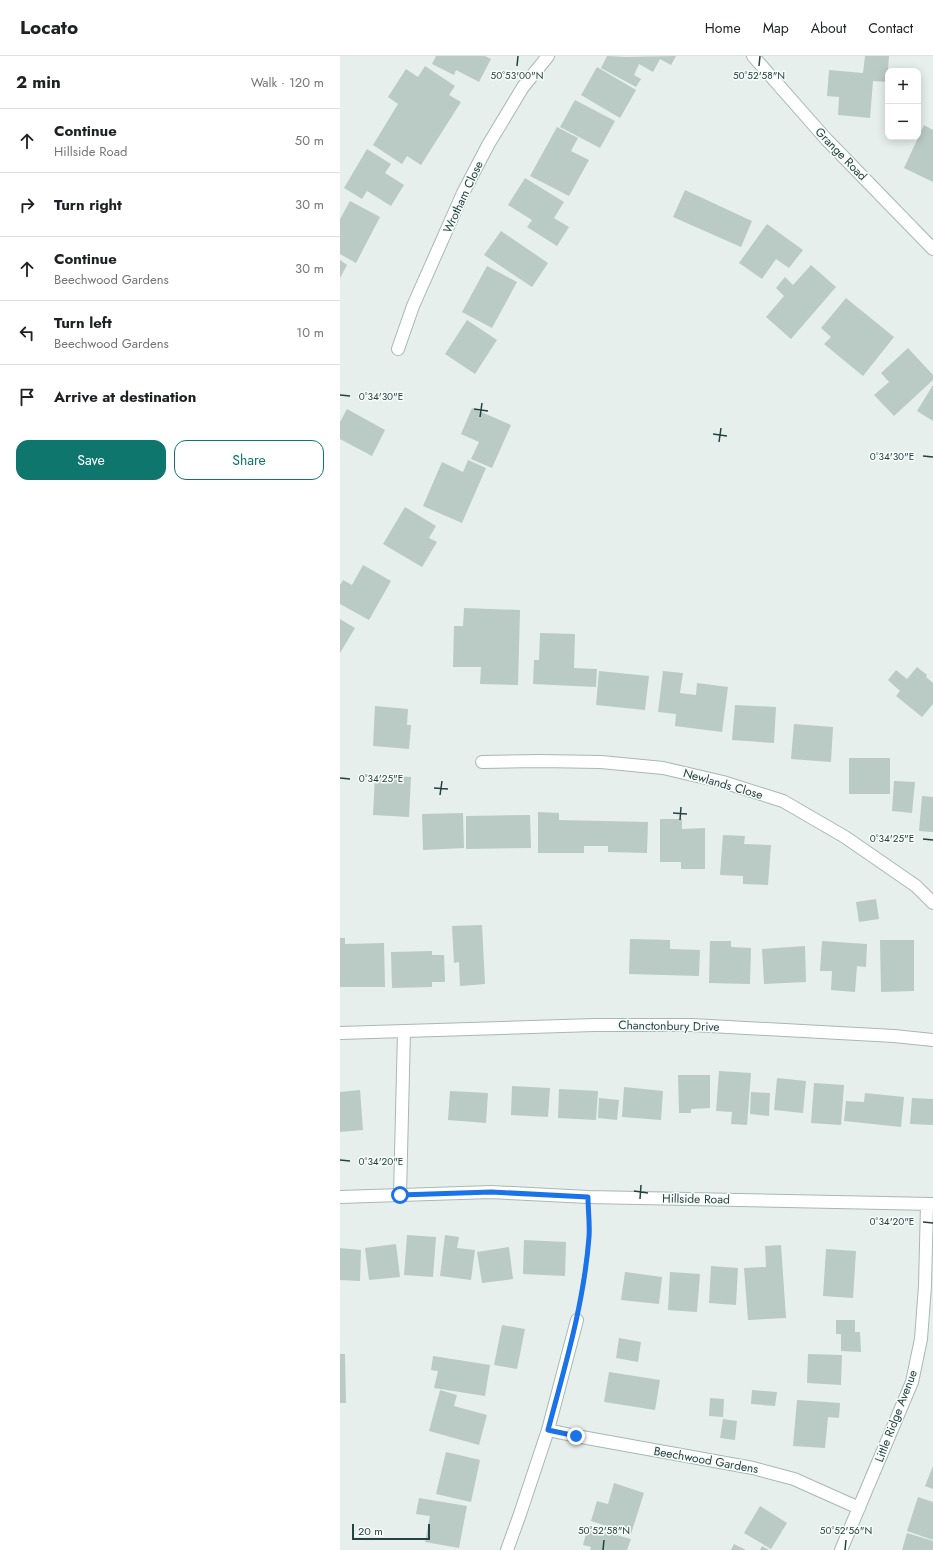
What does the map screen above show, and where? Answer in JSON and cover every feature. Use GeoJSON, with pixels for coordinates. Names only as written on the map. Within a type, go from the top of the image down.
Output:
{"type":"FeatureCollection","features":[{"type":"Feature","properties":{"kind":"street","name":"Wrotham Close"},"geometry":{"type":"LineString","coordinates":[[398,349],[413,306],[463,193],[484,152],[523,88],[548,56]]}},
{"type":"Feature","properties":{"kind":"street","name":"Grange Road"},"geometry":{"type":"LineString","coordinates":[[753,56],[826,138],[933,249]]}},
{"type":"Feature","properties":{"kind":"street","name":"Newlands Close"},"geometry":{"type":"LineString","coordinates":[[482,762],[601,762],[663,768],[723,782],[783,801],[845,837],[916,886],[933,902]]}},
{"type":"Feature","properties":{"kind":"street","name":"Chanctonbury Drive"},"geometry":{"type":"LineString","coordinates":[[340,1033],[594,1025],[692,1026],[894,1036],[933,1040]]}},
{"type":"Feature","properties":{"kind":"street"},"geometry":{"type":"LineString","coordinates":[[400,1195],[404,1031]]}},
{"type":"Feature","properties":{"kind":"street","name":"Hillside Road"},"geometry":{"type":"LineString","coordinates":[[340,1197],[491,1192],[588,1197],[930,1204]]}},
{"type":"Feature","properties":{"kind":"street","name":"Little Ridge Avenue"},"geometry":{"type":"LineString","coordinates":[[841,1550],[912,1382],[921,1339],[930,1204]]}},
{"type":"Feature","properties":{"kind":"street"},"geometry":{"type":"LineString","coordinates":[[507,1550],[548,1430],[577,1320]]}},
{"type":"Feature","properties":{"kind":"street","name":"Beechwood Gardens"},"geometry":{"type":"LineString","coordinates":[[548,1430],[753,1468],[794,1479],[859,1508]]}},
{"type":"Feature","properties":{"kind":"path"},"geometry":{"type":"LineString","coordinates":[[577,1320],[589,1235],[588,1197]]}},
{"type":"Feature","properties":{"kind":"building"},"geometry":{"type":"Polygon","coordinates":[[[436,56],[485,56],[491,59],[479,82],[456,70],[454,75],[432,64],[436,56]]]}},
{"type":"Feature","properties":{"kind":"building"},"geometry":{"type":"Polygon","coordinates":[[[607,56],[676,56],[671,65],[660,59],[653,72],[639,64],[634,75],[641,79],[636,87],[601,68],[607,56]]]}},
{"type":"Feature","properties":{"kind":"building"},"geometry":{"type":"Polygon","coordinates":[[[865,56],[889,56],[888,68],[885,68],[885,82],[873,81],[870,118],[838,115],[839,97],[827,96],[829,70],[863,73],[865,56]]]}},
{"type":"Feature","properties":{"kind":"building"},"geometry":{"type":"Polygon","coordinates":[[[425,66],[455,86],[449,95],[461,102],[421,165],[407,156],[402,164],[373,145],[398,104],[388,97],[406,69],[418,77],[425,66]]]}},
{"type":"Feature","properties":{"kind":"building"},"geometry":{"type":"Polygon","coordinates":[[[597,67],[636,90],[620,118],[581,95],[597,67]]]}},
{"type":"Feature","properties":{"kind":"building"},"geometry":{"type":"Polygon","coordinates":[[[575,100],[615,121],[600,148],[560,127],[575,100]]]}},
{"type":"Feature","properties":{"kind":"building"},"geometry":{"type":"Polygon","coordinates":[[[924,125],[933,130],[933,182],[904,168],[917,140],[921,140],[921,131],[924,125]]]}},
{"type":"Feature","properties":{"kind":"building"},"geometry":{"type":"Polygon","coordinates":[[[557,127],[578,138],[571,151],[589,160],[569,196],[530,176],[557,127]]]}},
{"type":"Feature","properties":{"kind":"building"},"geometry":{"type":"Polygon","coordinates":[[[367,149],[391,164],[385,173],[404,185],[391,206],[367,191],[362,199],[344,188],[367,149]]]}},
{"type":"Feature","properties":{"kind":"building"},"geometry":{"type":"Polygon","coordinates":[[[525,178],[564,202],[554,218],[569,227],[557,246],[527,227],[532,220],[508,205],[525,178]]]}},
{"type":"Feature","properties":{"kind":"building"},"geometry":{"type":"Polygon","coordinates":[[[685,190],[752,221],[741,247],[673,217],[685,190]]]}},
{"type":"Feature","properties":{"kind":"building"},"geometry":{"type":"Polygon","coordinates":[[[350,201],[380,217],[356,263],[340,254],[340,219],[350,201]]]}},
{"type":"Feature","properties":{"kind":"building"},"geometry":{"type":"Polygon","coordinates":[[[767,224],[803,250],[789,268],[776,259],[762,279],[739,263],[767,224]]]}},
{"type":"Feature","properties":{"kind":"building"},"geometry":{"type":"Polygon","coordinates":[[[501,231],[548,263],[532,287],[484,255],[501,231]]]}},
{"type":"Feature","properties":{"kind":"building"},"geometry":{"type":"Polygon","coordinates":[[[340,260],[347,265],[340,278],[340,260]]]}},
{"type":"Feature","properties":{"kind":"building"},"geometry":{"type":"Polygon","coordinates":[[[811,265],[836,287],[791,339],[766,317],[784,296],[776,288],[785,277],[793,285],[811,265]]]}},
{"type":"Feature","properties":{"kind":"building"},"geometry":{"type":"Polygon","coordinates":[[[487,266],[517,282],[492,328],[462,312],[487,266]]]}},
{"type":"Feature","properties":{"kind":"building"},"geometry":{"type":"Polygon","coordinates":[[[846,298],[894,337],[863,376],[824,344],[831,337],[821,328],[846,298]]]}},
{"type":"Feature","properties":{"kind":"building"},"geometry":{"type":"Polygon","coordinates":[[[467,320],[497,340],[475,374],[445,354],[467,320]]]}},
{"type":"Feature","properties":{"kind":"building"},"geometry":{"type":"Polygon","coordinates":[[[908,348],[933,375],[933,380],[894,416],[874,395],[889,382],[881,373],[908,348]]]}},
{"type":"Feature","properties":{"kind":"building"},"geometry":{"type":"Polygon","coordinates":[[[933,385],[933,421],[917,411],[933,385]]]}},
{"type":"Feature","properties":{"kind":"building"},"geometry":{"type":"Polygon","coordinates":[[[472,408],[511,425],[492,468],[471,459],[479,442],[461,434],[472,408]]]}},
{"type":"Feature","properties":{"kind":"building"},"geometry":{"type":"Polygon","coordinates":[[[347,409],[385,430],[372,456],[340,439],[340,422],[347,409]]]}},
{"type":"Feature","properties":{"kind":"building"},"geometry":{"type":"Polygon","coordinates":[[[468,460],[486,468],[462,523],[423,506],[442,462],[463,472],[468,460]]]}},
{"type":"Feature","properties":{"kind":"building"},"geometry":{"type":"Polygon","coordinates":[[[405,507],[436,526],[429,538],[437,542],[422,567],[383,544],[405,507]]]}},
{"type":"Feature","properties":{"kind":"building"},"geometry":{"type":"Polygon","coordinates":[[[363,565],[391,581],[369,620],[340,604],[340,585],[343,580],[352,585],[363,565]]]}},
{"type":"Feature","properties":{"kind":"building"},"geometry":{"type":"Polygon","coordinates":[[[464,608],[520,610],[518,685],[480,684],[481,667],[453,667],[454,626],[463,626],[464,608]]]}},
{"type":"Feature","properties":{"kind":"building"},"geometry":{"type":"Polygon","coordinates":[[[340,619],[355,628],[340,653],[340,619]]]}},
{"type":"Feature","properties":{"kind":"building"},"geometry":{"type":"Polygon","coordinates":[[[540,633],[575,634],[574,668],[597,669],[596,687],[533,684],[534,660],[539,660],[540,633]]]}},
{"type":"Feature","properties":{"kind":"building"},"geometry":{"type":"Polygon","coordinates":[[[917,667],[927,675],[926,677],[933,683],[933,704],[922,717],[896,696],[900,691],[888,680],[896,670],[907,679],[917,667]]]}},
{"type":"Feature","properties":{"kind":"building"},"geometry":{"type":"Polygon","coordinates":[[[599,671],[649,676],[645,710],[596,705],[599,671]]]}},
{"type":"Feature","properties":{"kind":"building"},"geometry":{"type":"Polygon","coordinates":[[[663,671],[683,673],[680,693],[696,695],[697,683],[728,687],[722,732],[675,726],[676,714],[658,712],[663,671]]]}},
{"type":"Feature","properties":{"kind":"building"},"geometry":{"type":"Polygon","coordinates":[[[735,705],[776,707],[774,743],[732,740],[735,705]]]}},
{"type":"Feature","properties":{"kind":"building"},"geometry":{"type":"Polygon","coordinates":[[[375,706],[408,709],[407,725],[411,725],[409,749],[373,746],[375,706]]]}},
{"type":"Feature","properties":{"kind":"building"},"geometry":{"type":"Polygon","coordinates":[[[794,724],[833,727],[831,762],[791,759],[794,724]]]}},
{"type":"Feature","properties":{"kind":"building"},"geometry":{"type":"Polygon","coordinates":[[[849,758],[890,758],[890,794],[849,794],[849,758]]]}},
{"type":"Feature","properties":{"kind":"building"},"geometry":{"type":"Polygon","coordinates":[[[375,775],[411,777],[409,817],[373,815],[375,775]]]}},
{"type":"Feature","properties":{"kind":"building"},"geometry":{"type":"Polygon","coordinates":[[[894,781],[915,782],[912,813],[892,811],[894,781]]]}},
{"type":"Feature","properties":{"kind":"building"},"geometry":{"type":"Polygon","coordinates":[[[922,796],[933,797],[933,832],[919,831],[922,796]]]}},
{"type":"Feature","properties":{"kind":"building"},"geometry":{"type":"Polygon","coordinates":[[[538,812],[559,813],[559,820],[648,822],[647,853],[608,852],[608,846],[584,846],[584,853],[538,853],[538,812]]]}},
{"type":"Feature","properties":{"kind":"building"},"geometry":{"type":"Polygon","coordinates":[[[463,813],[464,848],[423,850],[422,814],[463,813]]]}},
{"type":"Feature","properties":{"kind":"building"},"geometry":{"type":"Polygon","coordinates":[[[530,815],[531,848],[466,849],[466,816],[530,815]]]}},
{"type":"Feature","properties":{"kind":"building"},"geometry":{"type":"Polygon","coordinates":[[[660,819],[682,819],[682,829],[705,828],[705,869],[681,869],[681,862],[660,862],[660,819]]]}},
{"type":"Feature","properties":{"kind":"building"},"geometry":{"type":"Polygon","coordinates":[[[723,835],[745,836],[744,844],[771,845],[768,885],[743,884],[743,876],[720,875],[723,835]]]}},
{"type":"Feature","properties":{"kind":"building"},"geometry":{"type":"Polygon","coordinates":[[[876,899],[879,919],[859,922],[856,902],[876,899]]]}},
{"type":"Feature","properties":{"kind":"building"},"geometry":{"type":"Polygon","coordinates":[[[482,925],[485,984],[460,986],[459,962],[454,963],[452,926],[482,925]]]}},
{"type":"Feature","properties":{"kind":"building"},"geometry":{"type":"Polygon","coordinates":[[[340,938],[345,938],[345,944],[384,943],[385,987],[340,987],[340,938]]]}},
{"type":"Feature","properties":{"kind":"building"},"geometry":{"type":"Polygon","coordinates":[[[630,939],[670,940],[670,949],[700,950],[699,976],[629,974],[630,939]]]}},
{"type":"Feature","properties":{"kind":"building"},"geometry":{"type":"Polygon","coordinates":[[[880,940],[914,940],[914,991],[881,992],[880,940]]]}},
{"type":"Feature","properties":{"kind":"building"},"geometry":{"type":"Polygon","coordinates":[[[710,941],[731,941],[731,947],[751,948],[750,984],[709,983],[710,941]]]}},
{"type":"Feature","properties":{"kind":"building"},"geometry":{"type":"Polygon","coordinates":[[[822,941],[867,944],[866,967],[857,966],[855,992],[831,990],[832,971],[820,971],[822,941]]]}},
{"type":"Feature","properties":{"kind":"building"},"geometry":{"type":"Polygon","coordinates":[[[805,946],[806,982],[764,984],[762,949],[805,946]]]}},
{"type":"Feature","properties":{"kind":"building"},"geometry":{"type":"Polygon","coordinates":[[[432,951],[432,955],[444,955],[445,982],[432,982],[432,987],[392,988],[391,952],[432,951]]]}},
{"type":"Feature","properties":{"kind":"building"},"geometry":{"type":"Polygon","coordinates":[[[719,1071],[751,1073],[747,1125],[731,1124],[732,1112],[716,1111],[719,1071]]]}},
{"type":"Feature","properties":{"kind":"building"},"geometry":{"type":"Polygon","coordinates":[[[678,1075],[710,1075],[710,1108],[691,1109],[691,1113],[679,1113],[678,1075]]]}},
{"type":"Feature","properties":{"kind":"building"},"geometry":{"type":"Polygon","coordinates":[[[777,1078],[806,1081],[803,1113],[774,1110],[777,1078]]]}},
{"type":"Feature","properties":{"kind":"building"},"geometry":{"type":"Polygon","coordinates":[[[814,1083],[844,1085],[841,1125],[811,1123],[814,1083]]]}},
{"type":"Feature","properties":{"kind":"building"},"geometry":{"type":"Polygon","coordinates":[[[512,1086],[550,1088],[548,1117],[511,1115],[512,1086]]]}},
{"type":"Feature","properties":{"kind":"building"},"geometry":{"type":"Polygon","coordinates":[[[624,1087],[663,1091],[661,1120],[622,1117],[624,1087]]]}},
{"type":"Feature","properties":{"kind":"building"},"geometry":{"type":"Polygon","coordinates":[[[559,1089],[598,1091],[596,1120],[558,1118],[559,1089]]]}},
{"type":"Feature","properties":{"kind":"building"},"geometry":{"type":"Polygon","coordinates":[[[360,1090],[363,1130],[340,1132],[340,1092],[360,1090]]]}},
{"type":"Feature","properties":{"kind":"building"},"geometry":{"type":"Polygon","coordinates":[[[450,1091],[488,1093],[486,1123],[448,1120],[450,1091]]]}},
{"type":"Feature","properties":{"kind":"building"},"geometry":{"type":"Polygon","coordinates":[[[751,1092],[770,1093],[769,1116],[750,1114],[751,1092]]]}},
{"type":"Feature","properties":{"kind":"building"},"geometry":{"type":"Polygon","coordinates":[[[865,1093],[904,1097],[901,1127],[844,1121],[846,1101],[864,1102],[865,1093]]]}},
{"type":"Feature","properties":{"kind":"building"},"geometry":{"type":"Polygon","coordinates":[[[599,1098],[619,1100],[617,1120],[598,1118],[599,1098]]]}},
{"type":"Feature","properties":{"kind":"building"},"geometry":{"type":"Polygon","coordinates":[[[912,1098],[933,1099],[933,1125],[910,1124],[912,1098]]]}},
{"type":"Feature","properties":{"kind":"building"},"geometry":{"type":"Polygon","coordinates":[[[407,1235],[436,1237],[433,1277],[404,1275],[407,1235]]]}},
{"type":"Feature","properties":{"kind":"building"},"geometry":{"type":"Polygon","coordinates":[[[445,1235],[459,1237],[457,1248],[475,1250],[471,1280],[440,1276],[445,1235]]]}},
{"type":"Feature","properties":{"kind":"building"},"geometry":{"type":"Polygon","coordinates":[[[524,1240],[566,1242],[565,1276],[523,1274],[524,1240]]]}},
{"type":"Feature","properties":{"kind":"building"},"geometry":{"type":"Polygon","coordinates":[[[396,1244],[400,1277],[369,1280],[365,1248],[396,1244]]]}},
{"type":"Feature","properties":{"kind":"building"},"geometry":{"type":"Polygon","coordinates":[[[781,1245],[786,1318],[748,1320],[744,1268],[766,1267],[765,1246],[781,1245]]]}},
{"type":"Feature","properties":{"kind":"building"},"geometry":{"type":"Polygon","coordinates":[[[509,1247],[513,1279],[482,1283],[477,1252],[509,1247]]]}},
{"type":"Feature","properties":{"kind":"building"},"geometry":{"type":"Polygon","coordinates":[[[340,1248],[361,1250],[360,1281],[340,1280],[340,1248]]]}},
{"type":"Feature","properties":{"kind":"building"},"geometry":{"type":"Polygon","coordinates":[[[826,1249],[856,1251],[853,1298],[823,1296],[826,1249]]]}},
{"type":"Feature","properties":{"kind":"building"},"geometry":{"type":"Polygon","coordinates":[[[711,1266],[738,1268],[736,1305],[709,1303],[711,1266]]]}},
{"type":"Feature","properties":{"kind":"building"},"geometry":{"type":"Polygon","coordinates":[[[625,1272],[662,1277],[659,1304],[621,1300],[625,1272]]]}},
{"type":"Feature","properties":{"kind":"building"},"geometry":{"type":"Polygon","coordinates":[[[670,1272],[700,1274],[697,1312],[668,1310],[670,1272]]]}},
{"type":"Feature","properties":{"kind":"building"},"geometry":{"type":"Polygon","coordinates":[[[836,1320],[855,1320],[855,1332],[860,1332],[861,1352],[841,1351],[841,1334],[836,1334],[836,1320]]]}},
{"type":"Feature","properties":{"kind":"building"},"geometry":{"type":"Polygon","coordinates":[[[502,1325],[525,1329],[517,1369],[494,1365],[502,1325]]]}},
{"type":"Feature","properties":{"kind":"building"},"geometry":{"type":"Polygon","coordinates":[[[619,1338],[641,1342],[638,1362],[616,1358],[619,1338]]]}},
{"type":"Feature","properties":{"kind":"building"},"geometry":{"type":"Polygon","coordinates":[[[340,1354],[345,1354],[346,1403],[340,1403],[340,1354]]]}},
{"type":"Feature","properties":{"kind":"building"},"geometry":{"type":"Polygon","coordinates":[[[808,1354],[842,1355],[841,1385],[807,1383],[808,1354]]]}},
{"type":"Feature","properties":{"kind":"building"},"geometry":{"type":"Polygon","coordinates":[[[433,1356],[490,1365],[485,1396],[434,1388],[438,1371],[431,1370],[433,1356]]]}},
{"type":"Feature","properties":{"kind":"building"},"geometry":{"type":"Polygon","coordinates":[[[609,1372],[660,1380],[655,1410],[604,1402],[609,1372]]]}},
{"type":"Feature","properties":{"kind":"building"},"geometry":{"type":"Polygon","coordinates":[[[440,1390],[457,1395],[454,1406],[487,1415],[479,1445],[429,1431],[440,1390]]]}},
{"type":"Feature","properties":{"kind":"building"},"geometry":{"type":"Polygon","coordinates":[[[752,1390],[777,1392],[775,1406],[751,1404],[752,1390]]]}},
{"type":"Feature","properties":{"kind":"building"},"geometry":{"type":"Polygon","coordinates":[[[710,1398],[724,1399],[723,1417],[709,1416],[710,1398]]]}},
{"type":"Feature","properties":{"kind":"building"},"geometry":{"type":"Polygon","coordinates":[[[797,1400],[840,1403],[839,1418],[828,1417],[825,1448],[793,1446],[797,1400]]]}},
{"type":"Feature","properties":{"kind":"building"},"geometry":{"type":"Polygon","coordinates":[[[723,1419],[737,1421],[735,1440],[720,1438],[723,1419]]]}},
{"type":"Feature","properties":{"kind":"building"},"geometry":{"type":"Polygon","coordinates":[[[446,1452],[480,1460],[471,1502],[436,1494],[446,1452]]]}},
{"type":"Feature","properties":{"kind":"building"},"geometry":{"type":"Polygon","coordinates":[[[933,1466],[933,1489],[925,1486],[933,1466]]]}},
{"type":"Feature","properties":{"kind":"building"},"geometry":{"type":"Polygon","coordinates":[[[614,1483],[644,1493],[631,1534],[591,1521],[597,1501],[608,1504],[614,1483]]]}},
{"type":"Feature","properties":{"kind":"building"},"geometry":{"type":"Polygon","coordinates":[[[918,1497],[933,1502],[933,1540],[907,1531],[918,1497]]]}},
{"type":"Feature","properties":{"kind":"building"},"geometry":{"type":"Polygon","coordinates":[[[419,1498],[467,1506],[459,1548],[425,1542],[430,1516],[416,1514],[419,1498]]]}},
{"type":"Feature","properties":{"kind":"building"},"geometry":{"type":"Polygon","coordinates":[[[760,1506],[787,1523],[771,1549],[744,1533],[760,1506]]]}},
{"type":"Feature","properties":{"kind":"building"},"geometry":{"type":"Polygon","coordinates":[[[588,1527],[631,1539],[627,1550],[590,1550],[591,1547],[583,1545],[588,1527]]]}},
{"type":"Feature","properties":{"kind":"building"},"geometry":{"type":"Polygon","coordinates":[[[907,1533],[933,1541],[933,1550],[902,1550],[907,1533]]]}},
{"type":"Feature","properties":{"kind":"building"},"geometry":{"type":"Polygon","coordinates":[[[734,1544],[746,1550],[731,1550],[734,1544]]]}},
{"type":"Feature","properties":{"kind":"building"},"geometry":{"type":"Polygon","coordinates":[[[762,1546],[769,1550],[760,1550],[762,1546]]]}},
{"type":"Feature","properties":{"kind":"route"},"geometry":{"type":"LineString","coordinates":[[400,1195],[491,1192],[588,1197],[589,1235],[582,1293],[577,1320],[548,1430],[576,1436]]}}]}
